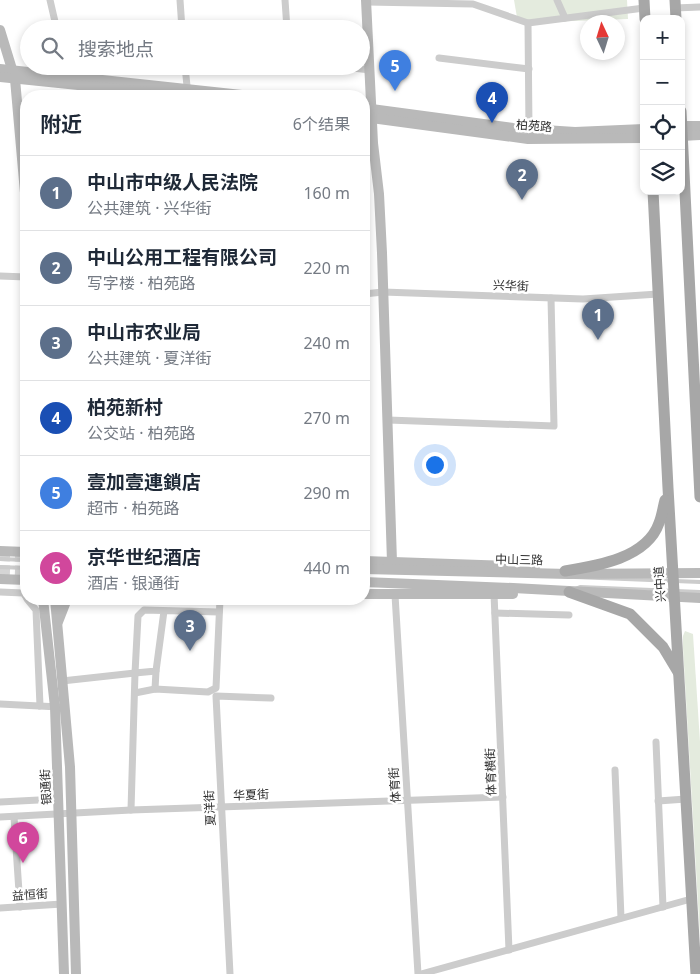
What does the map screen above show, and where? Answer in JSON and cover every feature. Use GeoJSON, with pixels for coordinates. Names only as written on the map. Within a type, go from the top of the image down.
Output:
{"type":"FeatureCollection","features":[{"type":"Feature","properties":{"kind":"main road"},"geometry":{"type":"LineString","coordinates":[[683,150],[700,497]]}},
{"type":"Feature","properties":{"kind":"main road","name":"兴中道"},"geometry":{"type":"LineString","coordinates":[[653,195],[696,974]]}},
{"type":"Feature","properties":{"kind":"main road"},"geometry":{"type":"LineString","coordinates":[[567,573],[629,556],[648,539],[659,525],[668,488]]}},
{"type":"Feature","properties":{"kind":"main road"},"geometry":{"type":"LineString","coordinates":[[569,592],[580,598],[630,614],[663,647],[679,673]]}},
{"type":"Feature","properties":{"kind":"street"},"geometry":{"type":"LineString","coordinates":[[50,0],[55,20]]}},
{"type":"Feature","properties":{"kind":"street"},"geometry":{"type":"LineString","coordinates":[[180,0],[181,20]]}},
{"type":"Feature","properties":{"kind":"street"},"geometry":{"type":"LineString","coordinates":[[285,0],[286,20]]}},
{"type":"Feature","properties":{"kind":"street"},"geometry":{"type":"LineString","coordinates":[[557,0],[565,18]]}},
{"type":"Feature","properties":{"kind":"street"},"geometry":{"type":"LineString","coordinates":[[367,20],[366,1],[473,4],[528,23],[644,9]]}},
{"type":"Feature","properties":{"kind":"street"},"geometry":{"type":"LineString","coordinates":[[675,9],[700,7]]}},
{"type":"Feature","properties":{"kind":"street"},"geometry":{"type":"LineString","coordinates":[[528,23],[529,130]]}},
{"type":"Feature","properties":{"kind":"street"},"geometry":{"type":"LineString","coordinates":[[0,30],[13,75],[20,144]]}},
{"type":"Feature","properties":{"kind":"street"},"geometry":{"type":"LineString","coordinates":[[439,58],[529,69]]}},
{"type":"Feature","properties":{"kind":"street"},"geometry":{"type":"LineString","coordinates":[[0,69],[13,75],[152,90]]}},
{"type":"Feature","properties":{"kind":"street"},"geometry":{"type":"LineString","coordinates":[[0,78],[13,75]]}},
{"type":"Feature","properties":{"kind":"street"},"geometry":{"type":"LineString","coordinates":[[187,75],[189,90]]}},
{"type":"Feature","properties":{"kind":"street"},"geometry":{"type":"LineString","coordinates":[[369,90],[370,75]]}},
{"type":"Feature","properties":{"kind":"street","name":"柏苑路"},"geometry":{"type":"LineString","coordinates":[[370,113],[529,130],[575,132],[640,129]]}},
{"type":"Feature","properties":{"kind":"street","name":"柏苑路"},"geometry":{"type":"LineString","coordinates":[[370,113],[528,140],[640,138]]}},
{"type":"Feature","properties":{"kind":"street"},"geometry":{"type":"LineString","coordinates":[[685,130],[700,126]]}},
{"type":"Feature","properties":{"kind":"street"},"geometry":{"type":"LineString","coordinates":[[685,132],[700,135]]}},
{"type":"Feature","properties":{"kind":"street"},"geometry":{"type":"LineString","coordinates":[[370,137],[383,292],[392,562]]}},
{"type":"Feature","properties":{"kind":"street"},"geometry":{"type":"LineString","coordinates":[[0,276],[20,277]]}},
{"type":"Feature","properties":{"kind":"street","name":"兴华街"},"geometry":{"type":"LineString","coordinates":[[370,293],[383,292],[583,299],[658,294]]}},
{"type":"Feature","properties":{"kind":"street"},"geometry":{"type":"LineString","coordinates":[[388,420],[554,426],[550,298]]}},
{"type":"Feature","properties":{"kind":"street"},"geometry":{"type":"LineString","coordinates":[[0,551],[20,552]]}},
{"type":"Feature","properties":{"kind":"street","name":"中山三路"},"geometry":{"type":"LineString","coordinates":[[370,561],[531,566],[567,573],[674,585],[700,598]]}},
{"type":"Feature","properties":{"kind":"street","name":"中山三路"},"geometry":{"type":"LineString","coordinates":[[370,569],[567,573]]}},
{"type":"Feature","properties":{"kind":"street"},"geometry":{"type":"LineString","coordinates":[[674,585],[700,574]]}},
{"type":"Feature","properties":{"kind":"street"},"geometry":{"type":"LineString","coordinates":[[0,579],[20,580]]}},
{"type":"Feature","properties":{"kind":"street","name":"中山三路"},"geometry":{"type":"LineString","coordinates":[[370,582],[569,592]]}},
{"type":"Feature","properties":{"kind":"street","name":"中山三路"},"geometry":{"type":"LineString","coordinates":[[370,594],[569,592],[674,585]]}},
{"type":"Feature","properties":{"kind":"street"},"geometry":{"type":"LineString","coordinates":[[0,592],[20,593]]}},
{"type":"Feature","properties":{"kind":"street","name":"体育横街"},"geometry":{"type":"LineString","coordinates":[[494,594],[509,950]]}},
{"type":"Feature","properties":{"kind":"street","name":"体育街"},"geometry":{"type":"LineString","coordinates":[[395,595],[419,974]]}},
{"type":"Feature","properties":{"kind":"street"},"geometry":{"type":"LineString","coordinates":[[32,605],[36,610],[40,706]]}},
{"type":"Feature","properties":{"kind":"street","name":"银通街"},"geometry":{"type":"LineString","coordinates":[[43,605],[59,707],[58,799],[64,974]]}},
{"type":"Feature","properties":{"kind":"street"},"geometry":{"type":"LineString","coordinates":[[55,605],[62,682],[59,707],[72,814],[76,974]]}},
{"type":"Feature","properties":{"kind":"street"},"geometry":{"type":"LineString","coordinates":[[56,625],[64,605]]}},
{"type":"Feature","properties":{"kind":"street"},"geometry":{"type":"LineString","coordinates":[[135,693],[155,689],[208,692],[216,688],[220,605]]}},
{"type":"Feature","properties":{"kind":"street"},"geometry":{"type":"LineString","coordinates":[[130,810],[138,616],[144,610],[219,612]]}},
{"type":"Feature","properties":{"kind":"street"},"geometry":{"type":"LineString","coordinates":[[155,689],[164,610]]}},
{"type":"Feature","properties":{"kind":"street"},"geometry":{"type":"LineString","coordinates":[[495,613],[569,615]]}},
{"type":"Feature","properties":{"kind":"street"},"geometry":{"type":"LineString","coordinates":[[62,682],[156,671]]}},
{"type":"Feature","properties":{"kind":"street","name":"夏洋街"},"geometry":{"type":"LineString","coordinates":[[230,974],[216,696],[271,698]]}},
{"type":"Feature","properties":{"kind":"street"},"geometry":{"type":"LineString","coordinates":[[0,704],[59,707]]}},
{"type":"Feature","properties":{"kind":"street"},"geometry":{"type":"LineString","coordinates":[[656,742],[663,907]]}},
{"type":"Feature","properties":{"kind":"street"},"geometry":{"type":"LineString","coordinates":[[615,770],[621,918]]}},
{"type":"Feature","properties":{"kind":"street","name":"华夏街"},"geometry":{"type":"LineString","coordinates":[[0,817],[130,810],[407,802],[503,797]]}},
{"type":"Feature","properties":{"kind":"street"},"geometry":{"type":"LineString","coordinates":[[0,802],[58,799]]}},
{"type":"Feature","properties":{"kind":"street"},"geometry":{"type":"LineString","coordinates":[[658,801],[686,799]]}},
{"type":"Feature","properties":{"kind":"street"},"geometry":{"type":"LineString","coordinates":[[14,816],[20,907]]}},
{"type":"Feature","properties":{"kind":"street"},"geometry":{"type":"LineString","coordinates":[[419,974],[691,898]]}},
{"type":"Feature","properties":{"kind":"street","name":"益恒街"},"geometry":{"type":"LineString","coordinates":[[0,908],[62,904]]}},
{"type":"Feature","properties":{"kind":"lane"},"geometry":{"type":"LineString","coordinates":[[0,559],[20,560]]}},
{"type":"Feature","properties":{"kind":"lane"},"geometry":{"type":"LineString","coordinates":[[0,567],[20,568]]}},
{"type":"Feature","properties":{"kind":"lane"},"geometry":{"type":"LineString","coordinates":[[674,585],[700,582]]}},
{"type":"Feature","properties":{"kind":"lane"},"geometry":{"type":"LineString","coordinates":[[674,585],[700,592]]}},
{"type":"Feature","properties":{"kind":"shaded area"},"geometry":{"type":"Polygon","coordinates":[[[514,0],[627,0],[628,19],[625,19],[625,15],[580,15],[580,21],[518,23],[514,0]]]}},
{"type":"Feature","properties":{"kind":"shaded area"},"geometry":{"type":"Polygon","coordinates":[[[685,631],[693,634],[700,742],[700,937],[683,648],[685,631]]]}},
{"type":"Feature","properties":{"kind":"tunnel"},"geometry":{"type":"LineString","coordinates":[[0,556],[20,557]]}},
{"type":"Feature","properties":{"kind":"tunnel"},"geometry":{"type":"LineString","coordinates":[[0,570],[20,571]]}},
{"type":"Feature","properties":{"kind":"place","name":"壹加壹連鎖店"},"geometry":{"type":"Point","coordinates":[395,91]}},
{"type":"Feature","properties":{"kind":"place","name":"柏苑新村"},"geometry":{"type":"Point","coordinates":[492,123]}},
{"type":"Feature","properties":{"kind":"place","name":"中山公用工程有限公司"},"geometry":{"type":"Point","coordinates":[522,200]}},
{"type":"Feature","properties":{"kind":"place","name":"中山市中级人民法院"},"geometry":{"type":"Point","coordinates":[598,340]}},
{"type":"Feature","properties":{"kind":"place","name":"中山市农业局"},"geometry":{"type":"Point","coordinates":[190,651]}},
{"type":"Feature","properties":{"kind":"place","name":"京华世纪酒店"},"geometry":{"type":"Point","coordinates":[23,863]}}]}
